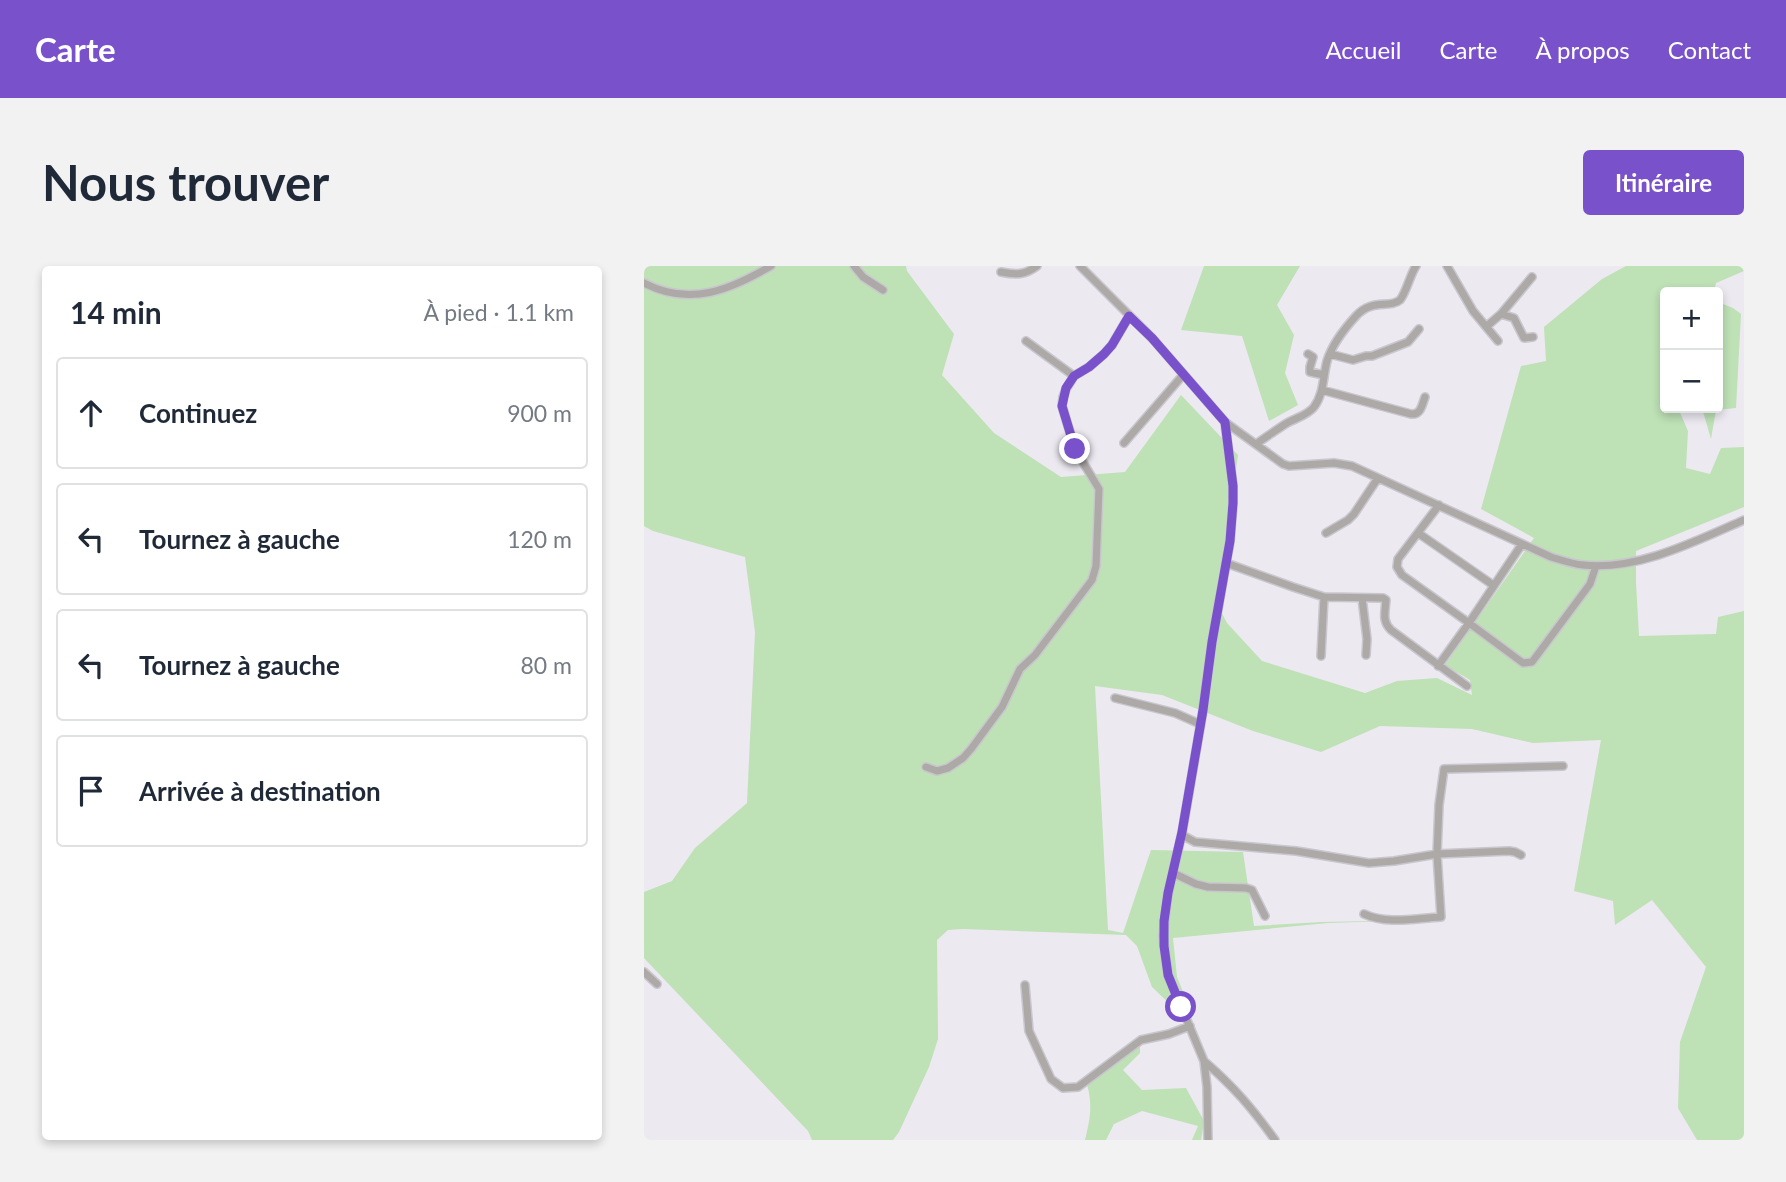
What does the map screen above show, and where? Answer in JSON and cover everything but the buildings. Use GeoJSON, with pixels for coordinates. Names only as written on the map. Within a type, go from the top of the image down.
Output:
{"type":"FeatureCollection","features":[{"type":"Feature","properties":{"kind":"street"},"geometry":{"type":"LineString","coordinates":[[644,283],[681,295],[713,293],[729,288],[771,266]]}},
{"type":"Feature","properties":{"kind":"street"},"geometry":{"type":"LineString","coordinates":[[854,266],[863,277],[883,290]]}},
{"type":"Feature","properties":{"kind":"street"},"geometry":{"type":"LineString","coordinates":[[1001,272],[1021,274],[1037,266]]}},
{"type":"Feature","properties":{"kind":"street"},"geometry":{"type":"LineString","coordinates":[[1080,266],[1152,338],[1225,422],[1283,464],[1345,464],[1522,544],[1579,565],[1618,565],[1664,553],[1744,520]]}},
{"type":"Feature","properties":{"kind":"street"},"geometry":{"type":"LineString","coordinates":[[1255,444],[1288,422],[1311,411],[1322,390],[1330,354],[1347,327],[1359,312],[1374,304],[1398,302],[1416,266]]}},
{"type":"Feature","properties":{"kind":"street"},"geometry":{"type":"LineString","coordinates":[[1447,266],[1473,311],[1498,341]]}},
{"type":"Feature","properties":{"kind":"street"},"geometry":{"type":"LineString","coordinates":[[1487,326],[1501,314],[1532,277]]}},
{"type":"Feature","properties":{"kind":"street"},"geometry":{"type":"LineString","coordinates":[[1501,314],[1514,318],[1524,338],[1533,337]]}},
{"type":"Feature","properties":{"kind":"street"},"geometry":{"type":"LineString","coordinates":[[926,767],[937,771],[948,768],[971,749],[1002,707],[1020,668],[1035,655],[1092,580],[1096,566],[1099,492],[1075,449],[1062,406],[1066,388],[1074,376],[1104,354],[1129,316]]}},
{"type":"Feature","properties":{"kind":"street"},"geometry":{"type":"LineString","coordinates":[[1330,354],[1353,360],[1372,356],[1408,342],[1419,329]]}},
{"type":"Feature","properties":{"kind":"street"},"geometry":{"type":"LineString","coordinates":[[1026,341],[1074,376]]}},
{"type":"Feature","properties":{"kind":"street"},"geometry":{"type":"LineString","coordinates":[[1308,355],[1313,357],[1310,372],[1324,375]]}},
{"type":"Feature","properties":{"kind":"street"},"geometry":{"type":"LineString","coordinates":[[1124,443],[1184,375]]}},
{"type":"Feature","properties":{"kind":"street"},"geometry":{"type":"LineString","coordinates":[[1322,390],[1411,414],[1419,411],[1425,397]]}},
{"type":"Feature","properties":{"kind":"street"},"geometry":{"type":"LineString","coordinates":[[1208,1140],[1204,1061],[1168,975],[1164,921],[1182,835],[1230,541],[1233,503],[1225,422]]}},
{"type":"Feature","properties":{"kind":"street"},"geometry":{"type":"LineString","coordinates":[[1326,533],[1354,514],[1378,478]]}},
{"type":"Feature","properties":{"kind":"street"},"geometry":{"type":"LineString","coordinates":[[1439,505],[1398,559],[1397,567],[1402,575],[1523,663],[1532,662],[1590,584],[1596,566]]}},
{"type":"Feature","properties":{"kind":"street"},"geometry":{"type":"LineString","coordinates":[[1418,533],[1493,585]]}},
{"type":"Feature","properties":{"kind":"street"},"geometry":{"type":"LineString","coordinates":[[1438,666],[1522,544]]}},
{"type":"Feature","properties":{"kind":"street"},"geometry":{"type":"LineString","coordinates":[[1226,563],[1324,597],[1383,598],[1385,624],[1391,631],[1466,686]]}},
{"type":"Feature","properties":{"kind":"street"},"geometry":{"type":"LineString","coordinates":[[1321,656],[1324,597]]}},
{"type":"Feature","properties":{"kind":"street"},"geometry":{"type":"LineString","coordinates":[[1362,598],[1367,639],[1366,655]]}},
{"type":"Feature","properties":{"kind":"street"},"geometry":{"type":"LineString","coordinates":[[1115,698],[1175,713],[1200,724]]}},
{"type":"Feature","properties":{"kind":"street"},"geometry":{"type":"LineString","coordinates":[[1364,915],[1386,920],[1441,917],[1437,854],[1444,769],[1563,766]]}},
{"type":"Feature","properties":{"kind":"street"},"geometry":{"type":"LineString","coordinates":[[1182,835],[1195,842],[1289,850],[1369,863],[1437,854],[1509,851],[1521,855]]}},
{"type":"Feature","properties":{"kind":"street"},"geometry":{"type":"LineString","coordinates":[[1173,873],[1208,887],[1252,890],[1265,916]]}},
{"type":"Feature","properties":{"kind":"street"},"geometry":{"type":"LineString","coordinates":[[644,972],[657,984]]}},
{"type":"Feature","properties":{"kind":"street"},"geometry":{"type":"LineString","coordinates":[[1025,985],[1028,1031],[1051,1079],[1063,1088],[1077,1087],[1141,1040],[1190,1026]]}},
{"type":"Feature","properties":{"kind":"street"},"geometry":{"type":"LineString","coordinates":[[1204,1061],[1254,1110],[1275,1140]]}},
{"type":"Feature","properties":{"kind":"green space"},"geometry":{"type":"Polygon","coordinates":[[[644,266],[906,266],[954,334],[942,375],[994,433],[1061,477],[1125,472],[1181,395],[1238,455],[1217,604],[1227,623],[1262,661],[1365,693],[1397,681],[1437,678],[1472,695],[1470,680],[1445,665],[1534,538],[1481,509],[1521,366],[1546,361],[1544,327],[1602,279],[1626,266],[1744,266],[1744,271],[1716,283],[1715,287],[1660,287],[1660,413],[1680,413],[1688,431],[1686,468],[1710,474],[1721,448],[1744,447],[1744,507],[1636,551],[1636,583],[1639,636],[1716,634],[1718,617],[1744,611],[1744,1140],[1697,1140],[1678,1108],[1680,1042],[1706,967],[1652,900],[1615,925],[1613,901],[1574,891],[1601,740],[1533,743],[1472,729],[1380,726],[1321,752],[1253,731],[1162,695],[1095,686],[1108,930],[1123,933],[1151,850],[1243,852],[1254,926],[1322,922],[1421,920],[1328,923],[1173,938],[1177,977],[1193,1016],[1177,1022],[1174,1008],[1152,987],[1137,946],[1126,935],[948,930],[937,940],[938,1039],[929,1067],[899,1132],[893,1140],[812,1140],[808,1131],[644,958],[644,892],[672,881],[695,848],[747,803],[755,632],[745,557],[653,531],[644,526],[644,266]]]}},
{"type":"Feature","properties":{"kind":"green space"},"geometry":{"type":"Polygon","coordinates":[[[1204,266],[1300,266],[1277,305],[1294,335],[1285,373],[1298,405],[1269,421],[1242,336],[1181,330],[1204,266]]]}},
{"type":"Feature","properties":{"kind":"green space"},"geometry":{"type":"Polygon","coordinates":[[[1723,304],[1741,314],[1736,408],[1723,409],[1723,304]]]}},
{"type":"Feature","properties":{"kind":"green space"},"geometry":{"type":"Polygon","coordinates":[[[1703,413],[1715,413],[1711,439],[1703,413]]]}},
{"type":"Feature","properties":{"kind":"green space"},"geometry":{"type":"Polygon","coordinates":[[[1140,1039],[1140,1053],[1123,1070],[1142,1090],[1186,1088],[1204,1121],[1201,1140],[1192,1140],[1198,1126],[1142,1111],[1114,1124],[1106,1140],[1085,1140],[1090,1109],[1085,1077],[1140,1039]]]}},
{"type":"Feature","properties":{"kind":"route"},"geometry":{"type":"LineString","coordinates":[[1075,449],[1062,406],[1066,388],[1074,376],[1089,367],[1112,345],[1129,316],[1152,338],[1225,422],[1233,486],[1230,541],[1182,832],[1164,921],[1163,936],[1168,975],[1181,1007]]}}]}
